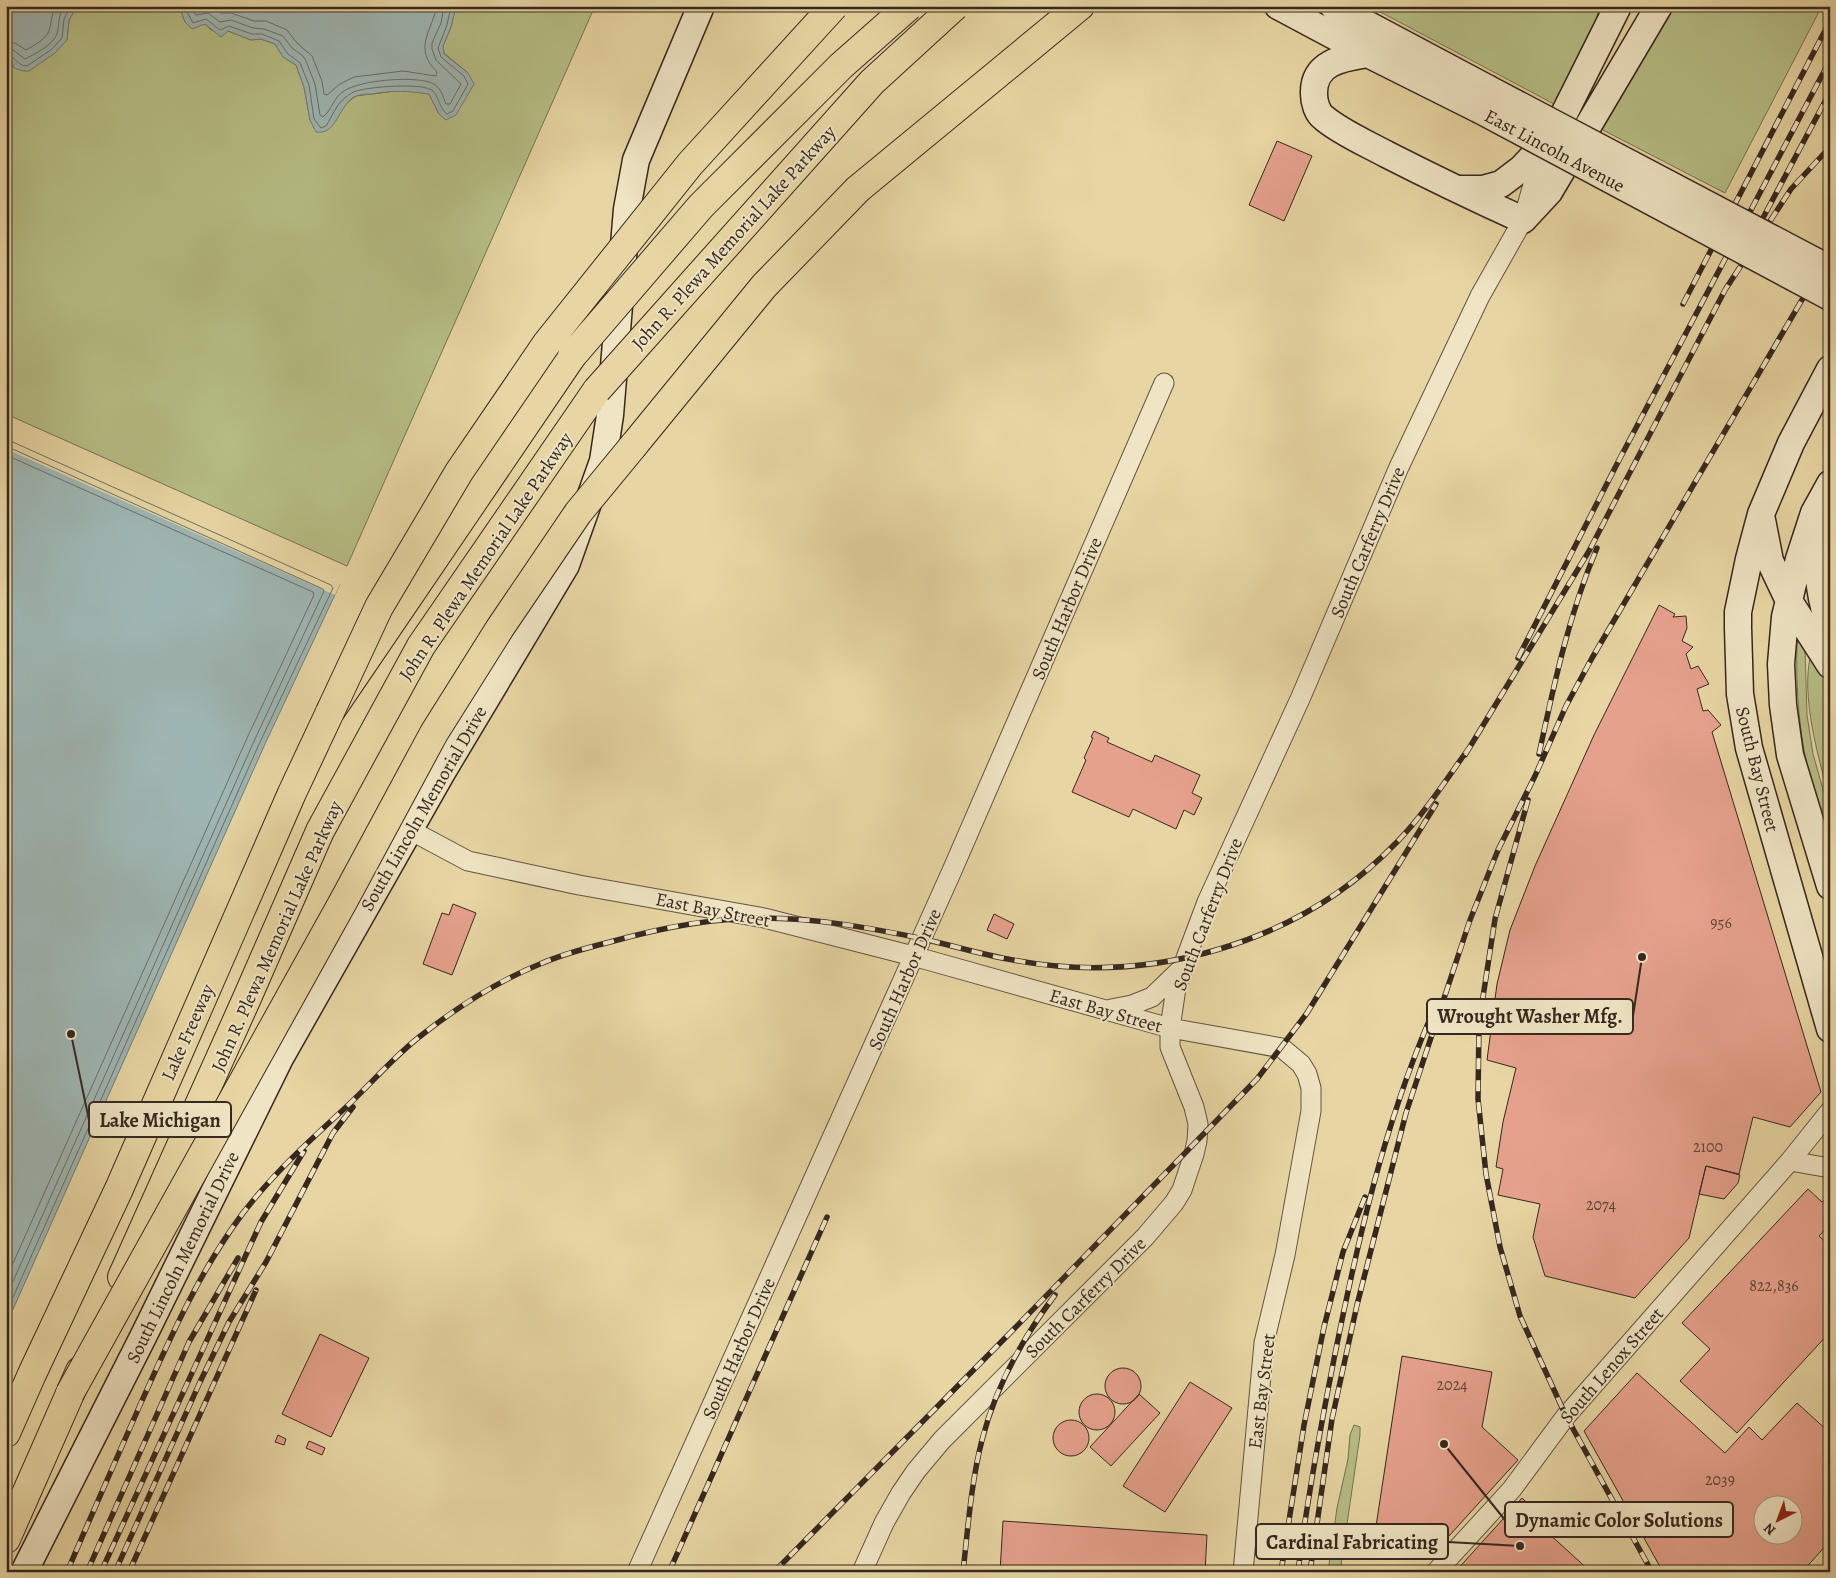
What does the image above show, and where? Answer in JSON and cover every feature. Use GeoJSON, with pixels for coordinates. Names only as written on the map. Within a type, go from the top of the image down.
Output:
{"type":"FeatureCollection","features":[{"type":"Feature","properties":{"kind":"highway"},"geometry":{"type":"LineString","coordinates":[[330,712],[379,607],[459,472],[547,343],[690,164],[834,6]]}},
{"type":"Feature","properties":{"kind":"highway","name":"John R. Plewa Memorial Lake Parkway"},"geometry":{"type":"LineString","coordinates":[[330,712],[572,356],[701,206],[841,66],[909,6]]}},
{"type":"Feature","properties":{"kind":"highway","name":"John R. Plewa Memorial Lake Parkway"},"geometry":{"type":"LineString","coordinates":[[70,1393],[320,831],[421,646],[597,390],[872,82],[956,6]]}},
{"type":"Feature","properties":{"kind":"highway"},"geometry":{"type":"LineString","coordinates":[[6,1539],[70,1393],[340,909],[434,733],[500,628],[578,514],[764,286],[858,189],[1080,6]]}},
{"type":"Feature","properties":{"kind":"highway","name":"Lake Freeway"},"geometry":{"type":"LineString","coordinates":[[6,1433],[119,1188],[292,793],[330,712]]}},
{"type":"Feature","properties":{"kind":"main road","name":"South Lincoln Memorial Drive"},"geometry":{"type":"LineString","coordinates":[[24,1572],[143,1337],[280,1058],[410,830],[566,565],[604,461],[610,415],[627,210],[636,160],[700,6]]}},
{"type":"Feature","properties":{"kind":"main road","name":"East Lincoln Avenue"},"geometry":{"type":"LineString","coordinates":[[1278,6],[1368,54],[1482,99],[1830,269]]}},
{"type":"Feature","properties":{"kind":"main road","name":"East Lincoln Avenue"},"geometry":{"type":"LineString","coordinates":[[1333,6],[1482,99],[1830,297]]}},
{"type":"Feature","properties":{"kind":"main road","name":"South Carferry Drive"},"geometry":{"type":"LineString","coordinates":[[1554,134],[1618,6]]}},
{"type":"Feature","properties":{"kind":"main road","name":"South Carferry Drive"},"geometry":{"type":"LineString","coordinates":[[1523,220],[1549,192],[1659,6]]}},
{"type":"Feature","properties":{"kind":"main road"},"geometry":{"type":"LineString","coordinates":[[1368,54],[1336,60],[1320,72],[1314,88],[1314,103],[1322,117],[1352,136],[1455,190],[1523,220]]}},
{"type":"Feature","properties":{"kind":"main road"},"geometry":{"type":"LineString","coordinates":[[1455,190],[1483,189],[1501,184],[1522,168],[1554,134]]}},
{"type":"Feature","properties":{"kind":"main road","name":"South Bay Street"},"geometry":{"type":"LineString","coordinates":[[1830,369],[1791,443],[1761,514],[1738,612],[1740,694],[1749,748],[1830,1029]]}},
{"type":"Feature","properties":{"kind":"main road","name":"South Bay Street"},"geometry":{"type":"LineString","coordinates":[[1830,484],[1814,514],[1799,559],[1785,617],[1781,664],[1790,754],[1830,886]]}},
{"type":"Feature","properties":{"kind":"main road"},"geometry":{"type":"LineString","coordinates":[[1761,514],[1770,561],[1789,602],[1830,665]]}},
{"type":"Feature","properties":{"kind":"main road"},"geometry":{"type":"LineString","coordinates":[[1814,514],[1820,587],[1825,615],[1830,625]]}},
{"type":"Feature","properties":{"kind":"street","name":"South Carferry Drive"},"geometry":{"type":"LineString","coordinates":[[862,1572],[884,1523],[916,1471],[942,1440],[1145,1237],[1182,1190],[1194,1154],[1198,1124],[1192,1100],[1170,1047],[1170,1028],[1176,988],[1183,967],[1208,902],[1300,699],[1399,467],[1480,296],[1523,220],[1534,181],[1554,134]]}},
{"type":"Feature","properties":{"kind":"street","name":"South Harbor Drive"},"geometry":{"type":"LineString","coordinates":[[637,1572],[866,1065],[1164,383]]}},
{"type":"Feature","properties":{"kind":"street","name":"East Bay Street"},"geometry":{"type":"LineString","coordinates":[[410,830],[468,861],[592,887],[764,918],[913,956],[1170,1028],[1282,1048],[1301,1064],[1307,1074],[1311,1088],[1311,1111],[1285,1255],[1264,1342],[1243,1572]]}},
{"type":"Feature","properties":{"kind":"street"},"geometry":{"type":"LineString","coordinates":[[1107,1010],[1132,1005],[1152,997],[1183,967]]}},
{"type":"Feature","properties":{"kind":"street","name":"South Lenox Street"},"geometry":{"type":"LineString","coordinates":[[1436,1572],[1512,1489],[1566,1416],[1790,1161],[1830,1111]]}},
{"type":"Feature","properties":{"kind":"street"},"geometry":{"type":"LineString","coordinates":[[1790,1161],[1830,1168]]}},
{"type":"Feature","properties":{"kind":"green space"},"geometry":{"type":"Polygon","coordinates":[[[77,6],[183,6],[181,11],[185,22],[205,24],[211,30],[228,31],[251,40],[261,39],[275,44],[283,57],[296,65],[304,87],[310,120],[336,119],[344,105],[356,96],[404,90],[429,94],[439,114],[468,73],[444,53],[443,46],[451,27],[456,6],[595,6],[347,566],[6,414],[6,59],[29,71],[67,40],[69,20],[77,6]]]}},
{"type":"Feature","properties":{"kind":"green space"},"geometry":{"type":"Polygon","coordinates":[[[1369,6],[1600,6],[1596,19],[1554,104],[1369,6]]]}},
{"type":"Feature","properties":{"kind":"green space"},"geometry":{"type":"Polygon","coordinates":[[[1674,6],[1822,6],[1725,193],[1599,128],[1674,6]]]}},
{"type":"Feature","properties":{"kind":"green space"},"geometry":{"type":"Polygon","coordinates":[[[1800,639],[1805,648],[1807,715],[1813,754],[1830,814],[1830,839],[1805,755],[1799,714],[1797,672],[1797,644],[1800,639]]]}},
{"type":"Feature","properties":{"kind":"green space"},"geometry":{"type":"Polygon","coordinates":[[[1811,654],[1830,684],[1830,800],[1816,747],[1809,708],[1808,670],[1811,654]]]}},
{"type":"Feature","properties":{"kind":"green space"},"geometry":{"type":"Polygon","coordinates":[[[1354,1425],[1360,1427],[1360,1435],[1340,1572],[1328,1572],[1337,1508],[1348,1459],[1350,1435],[1354,1425]]]}},
{"type":"Feature","properties":{"kind":"water"},"geometry":{"type":"Polygon","coordinates":[[[6,6],[77,6],[69,20],[67,40],[55,53],[29,71],[23,71],[14,68],[12,63],[6,59],[6,6]]]}},
{"type":"Feature","properties":{"kind":"water"},"geometry":{"type":"Polygon","coordinates":[[[183,6],[456,6],[451,27],[443,46],[444,54],[468,73],[474,84],[456,115],[446,120],[439,114],[429,94],[387,92],[362,94],[350,100],[329,129],[323,132],[316,132],[310,120],[304,87],[296,65],[283,57],[275,44],[261,39],[251,40],[228,31],[221,37],[205,24],[192,29],[185,22],[181,11],[183,6]]]}},
{"type":"Feature","properties":{"kind":"water"},"geometry":{"type":"Polygon","coordinates":[[[6,434],[340,584],[265,744],[6,1325],[6,434]]]}},
{"type":"Feature","properties":{"kind":"pier"},"geometry":{"type":"Polygon","coordinates":[[[6,431],[341,582],[335,595],[6,449],[6,431]]]}},
{"type":"Feature","properties":{"kind":"building"},"geometry":{"type":"Polygon","coordinates":[[[1277,141],[1312,156],[1284,221],[1249,205],[1277,141]]]}},
{"type":"Feature","properties":{"kind":"building"},"geometry":{"type":"Polygon","coordinates":[[[1659,605],[1675,614],[1673,617],[1686,616],[1687,628],[1682,641],[1693,647],[1686,654],[1691,669],[1698,666],[1709,684],[1697,689],[1703,711],[1708,710],[1721,725],[1712,732],[1821,1092],[1790,1127],[1753,1117],[1739,1174],[1706,1166],[1689,1238],[1635,1298],[1545,1276],[1533,1237],[1540,1204],[1498,1195],[1503,1169],[1496,1167],[1503,1122],[1516,1068],[1487,1060],[1497,984],[1510,930],[1535,866],[1594,735],[1659,605]]]}},
{"type":"Feature","properties":{"kind":"building"},"geometry":{"type":"Polygon","coordinates":[[[1094,731],[1109,738],[1107,742],[1152,762],[1155,755],[1200,775],[1192,793],[1202,798],[1194,815],[1184,810],[1176,829],[1133,809],[1129,817],[1072,792],[1086,760],[1084,758],[1094,731]]]}},
{"type":"Feature","properties":{"kind":"building"},"geometry":{"type":"Polygon","coordinates":[[[453,904],[476,913],[452,975],[423,964],[442,913],[449,915],[453,904]]]}},
{"type":"Feature","properties":{"kind":"building"},"geometry":{"type":"Polygon","coordinates":[[[994,914],[1014,924],[1007,939],[987,930],[994,914]]]}},
{"type":"Feature","properties":{"kind":"building"},"geometry":{"type":"Polygon","coordinates":[[[1706,1166],[1740,1175],[1738,1183],[1724,1199],[1699,1194],[1706,1166]]]}},
{"type":"Feature","properties":{"kind":"building"},"geometry":{"type":"Polygon","coordinates":[[[1808,1189],[1822,1202],[1830,1198],[1830,1225],[1819,1236],[1830,1246],[1830,1332],[1737,1433],[1680,1381],[1710,1349],[1682,1323],[1808,1189]]]}},
{"type":"Feature","properties":{"kind":"building"},"geometry":{"type":"Polygon","coordinates":[[[320,1334],[369,1358],[331,1437],[282,1414],[320,1334]]]}},
{"type":"Feature","properties":{"kind":"building"},"geometry":{"type":"Polygon","coordinates":[[[1402,1356],[1492,1372],[1482,1427],[1518,1460],[1439,1547],[1430,1539],[1417,1552],[1402,1538],[1392,1548],[1375,1533],[1402,1356]]]}},
{"type":"Feature","properties":{"kind":"building"},"geometry":{"type":"Polygon","coordinates":[[[1123,1368],[1130,1369],[1136,1373],[1140,1379],[1140,1393],[1136,1399],[1130,1403],[1123,1404],[1116,1403],[1110,1399],[1106,1393],[1105,1386],[1106,1379],[1110,1373],[1116,1369],[1123,1368]]]}},
{"type":"Feature","properties":{"kind":"building"},"geometry":{"type":"Polygon","coordinates":[[[1637,1373],[1725,1453],[1749,1427],[1762,1440],[1797,1403],[1830,1433],[1830,1541],[1802,1572],[1663,1572],[1584,1431],[1637,1373]]]}},
{"type":"Feature","properties":{"kind":"building"},"geometry":{"type":"Polygon","coordinates":[[[1190,1382],[1232,1408],[1165,1512],[1123,1486],[1190,1382]]]}},
{"type":"Feature","properties":{"kind":"building"},"geometry":{"type":"Polygon","coordinates":[[[1097,1394],[1104,1395],[1110,1399],[1114,1405],[1114,1419],[1110,1425],[1104,1429],[1097,1430],[1090,1429],[1084,1425],[1080,1419],[1079,1412],[1080,1405],[1084,1399],[1090,1395],[1097,1394]]]}},
{"type":"Feature","properties":{"kind":"building"},"geometry":{"type":"Polygon","coordinates":[[[1139,1394],[1160,1413],[1111,1466],[1090,1447],[1139,1394]]]}},
{"type":"Feature","properties":{"kind":"building"},"geometry":{"type":"Polygon","coordinates":[[[1071,1420],[1078,1421],[1084,1425],[1088,1431],[1088,1445],[1084,1451],[1078,1455],[1071,1456],[1064,1455],[1058,1451],[1054,1445],[1053,1438],[1054,1431],[1058,1425],[1064,1421],[1071,1420]]]}},
{"type":"Feature","properties":{"kind":"building"},"geometry":{"type":"Polygon","coordinates":[[[278,1435],[286,1439],[284,1445],[275,1442],[278,1435]]]}},
{"type":"Feature","properties":{"kind":"building"},"geometry":{"type":"Polygon","coordinates":[[[309,1441],[325,1448],[322,1455],[306,1448],[309,1441]]]}},
{"type":"Feature","properties":{"kind":"building"},"geometry":{"type":"Polygon","coordinates":[[[1522,1498],[1540,1515],[1535,1521],[1591,1572],[1455,1572],[1522,1498]]]}},
{"type":"Feature","properties":{"kind":"building"},"geometry":{"type":"Polygon","coordinates":[[[1003,1521],[1207,1535],[1205,1572],[1000,1572],[1003,1521]]]}},
{"type":"Feature","properties":{"kind":"railway"},"geometry":{"type":"LineString","coordinates":[[1683,304],[1830,21]]}},
{"type":"Feature","properties":{"kind":"railway"},"geometry":{"type":"LineString","coordinates":[[1518,658],[1618,462],[1830,60]]}},
{"type":"Feature","properties":{"kind":"railway"},"geometry":{"type":"LineString","coordinates":[[1756,231],[1830,92]]}},
{"type":"Feature","properties":{"kind":"railway"},"geometry":{"type":"LineString","coordinates":[[1465,755],[1589,551],[1725,290],[1791,189],[1830,147]]}},
{"type":"Feature","properties":{"kind":"railway"},"geometry":{"type":"LineString","coordinates":[[1310,1572],[1332,1419],[1357,1305],[1406,1113],[1470,920],[1498,850],[1535,776],[1566,706],[1592,658],[1830,252]]}},
{"type":"Feature","properties":{"kind":"railway"},"geometry":{"type":"LineString","coordinates":[[1539,754],[1570,624],[1597,548]]}},
{"type":"Feature","properties":{"kind":"railway"},"geometry":{"type":"LineString","coordinates":[[67,1572],[174,1330],[199,1282],[227,1235],[266,1185],[403,1051],[437,1024],[479,995],[524,971],[557,957],[583,949],[666,928],[743,918],[782,918],[843,924],[924,939],[1002,958],[1065,967],[1117,967],[1169,961],[1220,949],[1269,931],[1315,907],[1358,877],[1407,831],[1469,748]]}},
{"type":"Feature","properties":{"kind":"railway"},"geometry":{"type":"LineString","coordinates":[[1528,800],[1495,919],[1479,1023],[1478,1099],[1486,1174],[1500,1247],[1520,1316],[1566,1416],[1652,1572]]}},
{"type":"Feature","properties":{"kind":"railway"},"geometry":{"type":"LineString","coordinates":[[774,1572],[1257,1079],[1307,1013],[1436,804]]}},
{"type":"Feature","properties":{"kind":"railway"},"geometry":{"type":"LineString","coordinates":[[1298,1572],[1324,1412],[1362,1230],[1398,1103],[1429,1021]]}},
{"type":"Feature","properties":{"kind":"railway"},"geometry":{"type":"LineString","coordinates":[[115,1572],[229,1322],[266,1262],[333,1133],[353,1107]]}},
{"type":"Feature","properties":{"kind":"railway"},"geometry":{"type":"LineString","coordinates":[[101,1572],[261,1222],[304,1151]]}},
{"type":"Feature","properties":{"kind":"railway"},"geometry":{"type":"LineString","coordinates":[[1281,1572],[1304,1425],[1324,1327],[1343,1252],[1365,1197]]}},
{"type":"Feature","properties":{"kind":"railway"},"geometry":{"type":"LineString","coordinates":[[669,1572],[827,1217]]}},
{"type":"Feature","properties":{"kind":"railway"},"geometry":{"type":"LineString","coordinates":[[87,1572],[189,1342],[238,1258]]}},
{"type":"Feature","properties":{"kind":"railway"},"geometry":{"type":"LineString","coordinates":[[129,1572],[256,1290]]}},
{"type":"Feature","properties":{"kind":"railway"},"geometry":{"type":"LineString","coordinates":[[963,1572],[975,1473],[988,1420],[1011,1363],[1055,1295]]}},
{"type":"Feature","properties":{"kind":"place","name":"Wrought Washer Mfg."},"geometry":{"type":"Point","coordinates":[1642,957]}},
{"type":"Feature","properties":{"kind":"place","name":"Lake Michigan"},"geometry":{"type":"Point","coordinates":[71,1034]}},
{"type":"Feature","properties":{"kind":"place","name":"Dynamic Color Solutions"},"geometry":{"type":"Point","coordinates":[1444,1444]}},
{"type":"Feature","properties":{"kind":"place","name":"Cardinal Fabricating"},"geometry":{"type":"Point","coordinates":[1520,1546]}}]}
